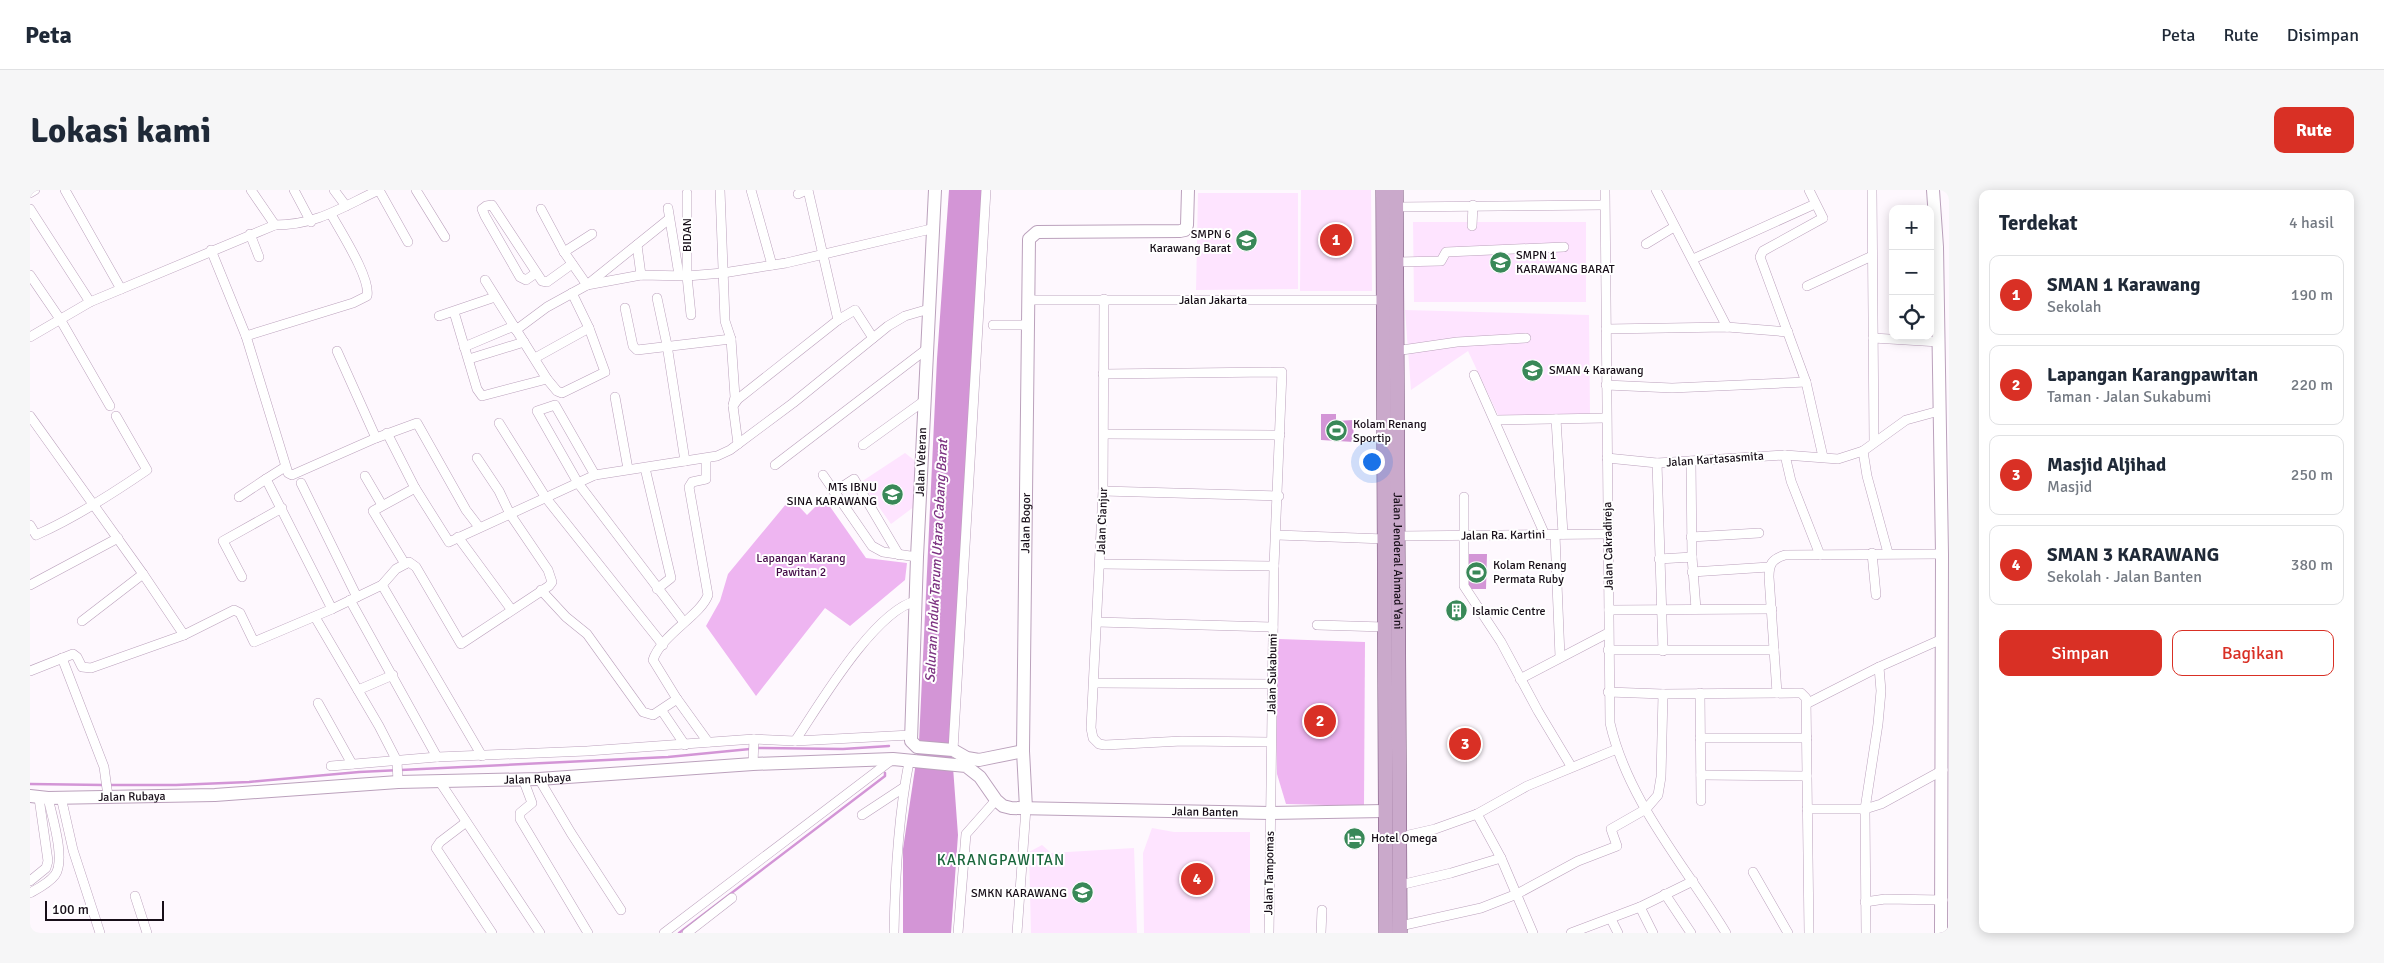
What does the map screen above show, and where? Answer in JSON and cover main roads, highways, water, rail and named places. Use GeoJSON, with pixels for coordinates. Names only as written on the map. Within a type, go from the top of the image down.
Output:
{"type":"FeatureCollection","features":[{"type":"Feature","properties":{"kind":"main road","name":"Jalan Jenderal Ahmad Yani"},"geometry":{"type":"LineString","coordinates":[[1383,190],[1396,351],[1391,537],[1384,627],[1386,933]]}},
{"type":"Feature","properties":{"kind":"main road","name":"Jalan Jenderal Ahmad Yani"},"geometry":{"type":"LineString","coordinates":[[1396,190],[1397,262],[1391,300],[1391,537],[1400,837],[1400,929]]}},
{"type":"Feature","properties":{"kind":"water","name":"Saluran Induk Tarum Utara Cabang Barat"},"geometry":{"type":"Polygon","coordinates":[[[949,190],[982,190],[951,740],[958,835],[951,933],[903,933],[903,849],[919,742],[937,359],[949,190]]]}},
{"type":"Feature","properties":{"kind":"water","name":"Kolam Renang Sportip"},"geometry":{"type":"Polygon","coordinates":[[[1321,414],[1336,414],[1336,421],[1353,420],[1354,442],[1321,440],[1321,414]]]}},
{"type":"Feature","properties":{"kind":"water","name":"Kolam Renang Permata Ruby"},"geometry":{"type":"Polygon","coordinates":[[[1467,554],[1487,554],[1486,589],[1467,589],[1467,554]]]}},
{"type":"Feature","properties":{"kind":"waterway"},"geometry":{"type":"LineString","coordinates":[[756,748],[843,749],[889,746]]}},
{"type":"Feature","properties":{"kind":"waterway"},"geometry":{"type":"LineString","coordinates":[[110,785],[249,782],[359,772],[668,757],[750,749]]}},
{"type":"Feature","properties":{"kind":"waterway"},"geometry":{"type":"LineString","coordinates":[[679,933],[885,776],[885,773]]}},
{"type":"Feature","properties":{"kind":"waterway"},"geometry":{"type":"LineString","coordinates":[[30,784],[104,785]]}},
{"type":"Feature","properties":{"kind":"place","name":"SMAN 1 Karawang"},"geometry":{"type":"Point","coordinates":[1336,240]}},
{"type":"Feature","properties":{"kind":"place","name":"SMPN 6 Karawang Barat"},"geometry":{"type":"Point","coordinates":[1247,241]}},
{"type":"Feature","properties":{"kind":"place","name":"SMPN 1 KARAWANG BARAT"},"geometry":{"type":"Point","coordinates":[1500,262]}},
{"type":"Feature","properties":{"kind":"place","name":"SMAN 4 Karawang"},"geometry":{"type":"Point","coordinates":[1533,370]}},
{"type":"Feature","properties":{"kind":"place","name":"Kolam Renang Sportip"},"geometry":{"type":"Point","coordinates":[1337,431]}},
{"type":"Feature","properties":{"kind":"place","name":"MTs IBNU SINA KARAWANG"},"geometry":{"type":"Point","coordinates":[893,494]}},
{"type":"Feature","properties":{"kind":"place","name":"Kolam Renang Permata Ruby"},"geometry":{"type":"Point","coordinates":[1477,572]}},
{"type":"Feature","properties":{"kind":"place","name":"Islamic Centre"},"geometry":{"type":"Point","coordinates":[1456,611]}},
{"type":"Feature","properties":{"kind":"place","name":"Lapangan Karangpawitan"},"geometry":{"type":"Point","coordinates":[1320,721]}},
{"type":"Feature","properties":{"kind":"place","name":"Masjid Aljihad"},"geometry":{"type":"Point","coordinates":[1465,744]}},
{"type":"Feature","properties":{"kind":"place","name":"Hotel Omega"},"geometry":{"type":"Point","coordinates":[1355,838]}},
{"type":"Feature","properties":{"kind":"place","name":"SMAN 3 KARAWANG"},"geometry":{"type":"Point","coordinates":[1197,879]}},
{"type":"Feature","properties":{"kind":"place","name":"SMKN KARAWANG"},"geometry":{"type":"Point","coordinates":[1083,893]}},
{"type":"Feature","properties":{"kind":"district","name":"KARANGPAWITAN"},"geometry":{"type":"Point","coordinates":[1001,860]}},
{"type":"Feature","properties":{"kind":"park label","name":"Lapangan Karang Pawitan 2"},"geometry":{"type":"Point","coordinates":[801,565]}}]}
